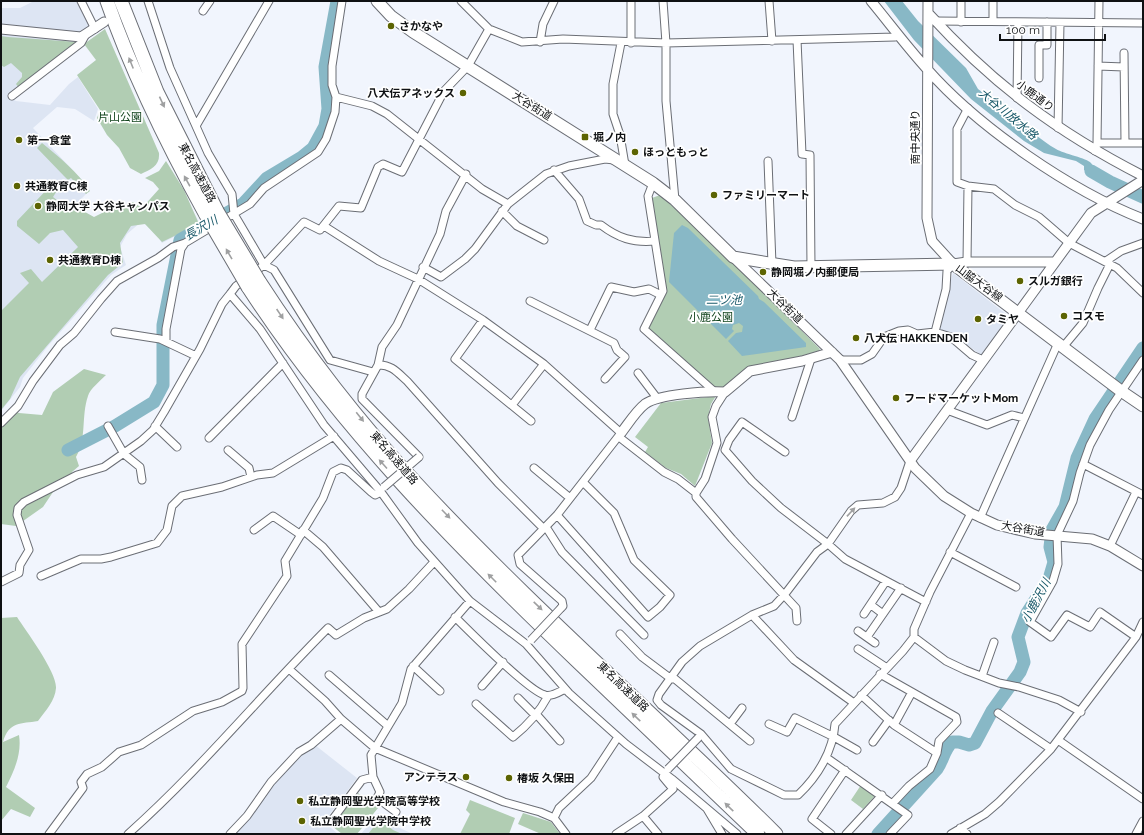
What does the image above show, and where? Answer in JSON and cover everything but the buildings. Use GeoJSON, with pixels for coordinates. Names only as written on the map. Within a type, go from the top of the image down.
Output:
{"type":"FeatureCollection","features":[{"type":"Feature","properties":{"kind":"highway","name":"東名高速道路"},"geometry":{"type":"LineString","coordinates":[[108,1],[143,92],[170,150],[211,213],[254,284],[271,322],[313,379],[380,461],[522,609],[758,834]]}},
{"type":"Feature","properties":{"kind":"highway","name":"東名高速道路"},"geometry":{"type":"LineString","coordinates":[[121,1],[157,92],[211,213]]}},
{"type":"Feature","properties":{"kind":"highway","name":"東名高速道路"},"geometry":{"type":"LineString","coordinates":[[254,284],[378,440],[415,482],[538,607],[776,834]]}},
{"type":"Feature","properties":{"kind":"main road","name":"大谷街道"},"geometry":{"type":"LineString","coordinates":[[377,1],[391,16],[413,32],[653,183],[675,200],[734,257]]}},
{"type":"Feature","properties":{"kind":"main road","name":"山脇大谷線"},"geometry":{"type":"LineString","coordinates":[[734,257],[794,267],[953,264],[1143,406]]}},
{"type":"Feature","properties":{"kind":"street"},"geometry":{"type":"LineString","coordinates":[[81,1],[95,28]]}},
{"type":"Feature","properties":{"kind":"street"},"geometry":{"type":"LineString","coordinates":[[148,1],[170,68],[208,153],[233,200],[234,214],[264,265],[274,270],[284,284],[330,360],[373,372]]}},
{"type":"Feature","properties":{"kind":"street"},"geometry":{"type":"LineString","coordinates":[[203,11],[210,1]]}},
{"type":"Feature","properties":{"kind":"street"},"geometry":{"type":"LineString","coordinates":[[196,126],[269,1]]}},
{"type":"Feature","properties":{"kind":"street"},"geometry":{"type":"LineString","coordinates":[[1,423],[18,406],[33,381],[60,345],[74,333],[101,299],[118,282],[158,258],[174,246],[184,243],[250,204],[264,188],[318,152],[331,128],[336,97],[332,85],[332,66],[342,1]]}},
{"type":"Feature","properties":{"kind":"street"},"geometry":{"type":"LineString","coordinates":[[461,1],[490,29],[522,42],[563,40],[666,43],[894,37],[898,35]]}},
{"type":"Feature","properties":{"kind":"street"},"geometry":{"type":"LineString","coordinates":[[540,42],[544,24],[554,1]]}},
{"type":"Feature","properties":{"kind":"street"},"geometry":{"type":"LineString","coordinates":[[631,1],[631,43]]}},
{"type":"Feature","properties":{"kind":"street"},"geometry":{"type":"LineString","coordinates":[[663,1],[666,43],[666,101],[675,200]]}},
{"type":"Feature","properties":{"kind":"street"},"geometry":{"type":"LineString","coordinates":[[769,1],[772,41]]}},
{"type":"Feature","properties":{"kind":"street"},"geometry":{"type":"LineString","coordinates":[[871,1],[928,70],[968,108],[1016,147],[1041,164],[1107,202],[1143,219]]}},
{"type":"Feature","properties":{"kind":"street","name":"南中央通り"},"geometry":{"type":"LineString","coordinates":[[928,1],[928,226],[932,241],[953,264]]}},
{"type":"Feature","properties":{"kind":"street"},"geometry":{"type":"LineString","coordinates":[[961,1],[961,22]]}},
{"type":"Feature","properties":{"kind":"street"},"geometry":{"type":"LineString","coordinates":[[993,1],[993,21]]}},
{"type":"Feature","properties":{"kind":"street"},"geometry":{"type":"LineString","coordinates":[[1099,1],[1096,147],[1125,143],[1143,143]]}},
{"type":"Feature","properties":{"kind":"street","name":"小鹿通り"},"geometry":{"type":"LineString","coordinates":[[929,14],[961,48],[1017,98],[1058,128],[1096,147],[1143,176]]}},
{"type":"Feature","properties":{"kind":"street"},"geometry":{"type":"LineString","coordinates":[[935,21],[1143,23]]}},
{"type":"Feature","properties":{"kind":"street"},"geometry":{"type":"LineString","coordinates":[[1,29],[81,37],[104,22]]}},
{"type":"Feature","properties":{"kind":"street"},"geometry":{"type":"LineString","coordinates":[[1017,98],[1018,22]]}},
{"type":"Feature","properties":{"kind":"street"},"geometry":{"type":"LineString","coordinates":[[1039,78],[1040,45],[1046,45],[1046,22]]}},
{"type":"Feature","properties":{"kind":"street"},"geometry":{"type":"LineString","coordinates":[[1058,128],[1060,23]]}},
{"type":"Feature","properties":{"kind":"street"},"geometry":{"type":"LineString","coordinates":[[1,582],[19,573],[20,565],[29,550],[18,515],[18,508],[24,502],[77,475],[104,467],[141,441],[155,426],[196,356],[222,304],[236,286],[264,265],[304,222],[320,230],[339,206],[360,208],[378,167],[383,164],[402,172],[420,140],[444,91],[468,66],[490,29]]}},
{"type":"Feature","properties":{"kind":"street"},"geometry":{"type":"LineString","coordinates":[[12,96],[81,43],[86,34]]}},
{"type":"Feature","properties":{"kind":"street"},"geometry":{"type":"LineString","coordinates":[[797,40],[802,154],[810,155],[811,267]]}},
{"type":"Feature","properties":{"kind":"street"},"geometry":{"type":"LineString","coordinates":[[423,267],[441,277],[465,259],[508,204],[534,182],[554,170],[604,160],[621,163],[620,135],[613,114],[613,84],[621,42]]}},
{"type":"Feature","properties":{"kind":"street"},"geometry":{"type":"LineString","coordinates":[[1124,53],[1125,143]]}},
{"type":"Feature","properties":{"kind":"street"},"geometry":{"type":"LineString","coordinates":[[1098,66],[1124,66]]}},
{"type":"Feature","properties":{"kind":"street"},"geometry":{"type":"LineString","coordinates":[[336,97],[372,106],[387,114],[466,174],[482,189],[508,204]]}},
{"type":"Feature","properties":{"kind":"street"},"geometry":{"type":"LineString","coordinates":[[968,108],[957,129],[957,182],[968,186],[994,189],[1014,205],[1039,217],[1069,243],[1108,262],[1137,285],[1143,293]]}},
{"type":"Feature","properties":{"kind":"street"},"geometry":{"type":"LineString","coordinates":[[768,161],[772,264]]}},
{"type":"Feature","properties":{"kind":"street"},"geometry":{"type":"LineString","coordinates":[[554,170],[579,199],[586,221],[596,225],[601,225],[614,236],[642,242],[655,241]]}},
{"type":"Feature","properties":{"kind":"street"},"geometry":{"type":"LineString","coordinates":[[50,834],[83,788],[81,782],[87,774],[102,767],[120,752],[141,745],[193,711],[222,702],[242,691],[242,644],[287,576],[285,561],[323,498],[333,472],[341,468],[347,470],[375,495],[419,457],[362,398],[362,394],[378,365],[382,347],[397,325],[442,229],[446,211],[466,174]]}},
{"type":"Feature","properties":{"kind":"street"},"geometry":{"type":"LineString","coordinates":[[971,513],[930,592],[914,629],[914,637],[854,702],[836,724],[834,737],[827,758],[804,790],[798,795],[790,797],[731,769],[700,736],[661,705],[657,700],[659,694],[682,662],[700,646],[752,615],[774,606],[817,552],[828,544],[851,511],[858,506],[883,503],[895,497],[901,488],[910,461],[1091,213],[1143,180]]}},
{"type":"Feature","properties":{"kind":"street"},"geometry":{"type":"LineString","coordinates":[[653,183],[648,196],[663,291],[644,329],[715,392]]}},
{"type":"Feature","properties":{"kind":"street"},"geometry":{"type":"LineString","coordinates":[[967,262],[968,186]]}},
{"type":"Feature","properties":{"kind":"street"},"geometry":{"type":"LineString","coordinates":[[502,211],[517,226],[544,240]]}},
{"type":"Feature","properties":{"kind":"street"},"geometry":{"type":"LineString","coordinates":[[324,226],[379,260],[418,279],[483,320],[544,364],[620,435],[664,472],[678,479],[696,493],[696,497],[732,539],[785,594],[796,608],[797,621]]}},
{"type":"Feature","properties":{"kind":"street"},"geometry":{"type":"LineString","coordinates":[[164,340],[178,264],[184,243]]}},
{"type":"Feature","properties":{"kind":"street"},"geometry":{"type":"LineString","coordinates":[[980,518],[1024,418],[1060,345],[1083,323],[1108,262],[1122,251],[1143,243]]}},
{"type":"Feature","properties":{"kind":"street","name":"大谷街道"},"geometry":{"type":"LineString","coordinates":[[734,257],[840,360],[910,461],[944,496],[980,518],[1015,530],[1092,539],[1110,546],[1143,566]]}},
{"type":"Feature","properties":{"kind":"street"},"geometry":{"type":"LineString","coordinates":[[935,332],[946,289],[947,271],[953,264],[967,262],[1054,262]]}},
{"type":"Feature","properties":{"kind":"street"},"geometry":{"type":"LineString","coordinates":[[590,330],[612,287],[634,292],[649,289],[661,295]]}},
{"type":"Feature","properties":{"kind":"street"},"geometry":{"type":"LineString","coordinates":[[230,294],[260,329],[324,426],[381,490],[401,520],[434,562],[470,601],[528,642],[565,689],[646,761],[667,772],[737,834]]}},
{"type":"Feature","properties":{"kind":"street"},"geometry":{"type":"LineString","coordinates":[[530,301],[614,343],[617,350],[625,357],[605,379]]}},
{"type":"Feature","properties":{"kind":"street"},"geometry":{"type":"LineString","coordinates":[[483,320],[455,359],[531,421]]}},
{"type":"Feature","properties":{"kind":"street"},"geometry":{"type":"LineString","coordinates":[[840,360],[861,360],[872,354],[884,337],[899,331],[908,330],[917,334],[935,332],[951,337],[972,355],[984,360]]}},
{"type":"Feature","properties":{"kind":"street"},"geometry":{"type":"LineString","coordinates":[[115,332],[122,331],[164,340],[196,356]]}},
{"type":"Feature","properties":{"kind":"street"},"geometry":{"type":"LineString","coordinates":[[696,493],[705,480],[717,443],[712,417],[716,406],[725,392],[750,371],[811,359],[832,352]]}},
{"type":"Feature","properties":{"kind":"street"},"geometry":{"type":"LineString","coordinates":[[792,417],[811,359]]}},
{"type":"Feature","properties":{"kind":"street"},"geometry":{"type":"LineString","coordinates":[[1136,637],[1100,612],[1090,627],[1067,615],[1051,637],[1030,622],[1053,581],[1058,564],[1057,535],[1073,501],[1083,464],[1118,388],[1143,360]]}},
{"type":"Feature","properties":{"kind":"street"},"geometry":{"type":"LineString","coordinates":[[209,438],[244,400],[252,395],[273,371],[283,363]]}},
{"type":"Feature","properties":{"kind":"street"},"geometry":{"type":"LineString","coordinates":[[512,406],[544,364]]}},
{"type":"Feature","properties":{"kind":"street"},"geometry":{"type":"LineString","coordinates":[[378,365],[386,365],[391,367],[408,381],[498,483],[545,528],[562,552],[644,635]]}},
{"type":"Feature","properties":{"kind":"street"},"geometry":{"type":"LineString","coordinates":[[638,373],[657,398]]}},
{"type":"Feature","properties":{"kind":"street"},"geometry":{"type":"LineString","coordinates":[[528,642],[563,606],[562,601],[520,564],[518,555],[557,515],[644,405],[657,398],[725,392]]}},
{"type":"Feature","properties":{"kind":"street"},"geometry":{"type":"LineString","coordinates":[[947,410],[987,425],[1012,415],[1024,418]]}},
{"type":"Feature","properties":{"kind":"street"},"geometry":{"type":"LineString","coordinates":[[725,450],[729,440],[742,422],[785,452]]}},
{"type":"Feature","properties":{"kind":"street"},"geometry":{"type":"LineString","coordinates":[[155,426],[177,447]]}},
{"type":"Feature","properties":{"kind":"street"},"geometry":{"type":"LineString","coordinates":[[110,429],[124,454],[140,467],[142,480]]}},
{"type":"Feature","properties":{"kind":"street"},"geometry":{"type":"LineString","coordinates":[[40,576],[80,559],[101,559],[157,543],[166,530],[172,506],[177,499],[182,496],[222,487],[251,477],[273,473],[334,436]]}},
{"type":"Feature","properties":{"kind":"street"},"geometry":{"type":"LineString","coordinates":[[717,443],[752,481],[781,508],[845,559],[926,602]]}},
{"type":"Feature","properties":{"kind":"street"},"geometry":{"type":"LineString","coordinates":[[228,450],[249,468],[251,477]]}},
{"type":"Feature","properties":{"kind":"street"},"geometry":{"type":"LineString","coordinates":[[1083,464],[1140,494],[1110,546]]}},
{"type":"Feature","properties":{"kind":"street"},"geometry":{"type":"LineString","coordinates":[[534,468],[570,498]]}},
{"type":"Feature","properties":{"kind":"street"},"geometry":{"type":"LineString","coordinates":[[557,515],[648,617],[660,607],[670,595],[634,560],[614,513],[583,482]]}},
{"type":"Feature","properties":{"kind":"street"},"geometry":{"type":"LineString","coordinates":[[254,530],[273,516],[302,533],[323,547],[379,612]]}},
{"type":"Feature","properties":{"kind":"street"},"geometry":{"type":"LineString","coordinates":[[950,552],[1016,587]]}},
{"type":"Feature","properties":{"kind":"street"},"geometry":{"type":"LineString","coordinates":[[128,834],[230,734],[258,700],[328,628],[336,635],[364,618],[387,609],[434,562]]}},
{"type":"Feature","properties":{"kind":"street"},"geometry":{"type":"LineString","coordinates":[[864,614],[886,581]]}},
{"type":"Feature","properties":{"kind":"street"},"geometry":{"type":"LineString","coordinates":[[867,637],[901,588]]}},
{"type":"Feature","properties":{"kind":"street"},"geometry":{"type":"LineString","coordinates":[[396,812],[377,798],[380,792],[373,777],[371,755],[402,704],[413,666],[470,601]]}},
{"type":"Feature","properties":{"kind":"street"},"geometry":{"type":"LineString","coordinates":[[871,604],[883,614]]}},
{"type":"Feature","properties":{"kind":"street"},"geometry":{"type":"LineString","coordinates":[[752,615],[794,660],[854,702]]}},
{"type":"Feature","properties":{"kind":"street"},"geometry":{"type":"LineString","coordinates":[[455,617],[503,662],[537,691],[548,696]]}},
{"type":"Feature","properties":{"kind":"street"},"geometry":{"type":"LineString","coordinates":[[951,834],[985,814],[999,802],[1051,749],[1081,712],[1136,637],[1143,622]]}},
{"type":"Feature","properties":{"kind":"street"},"geometry":{"type":"LineString","coordinates":[[858,631],[875,644]]}},
{"type":"Feature","properties":{"kind":"street"},"geometry":{"type":"LineString","coordinates":[[620,634],[642,657],[670,678],[675,679],[750,741]]}},
{"type":"Feature","properties":{"kind":"street"},"geometry":{"type":"LineString","coordinates":[[914,637],[946,661],[999,683],[1019,686],[1059,700],[1081,712]]}},
{"type":"Feature","properties":{"kind":"street"},"geometry":{"type":"LineString","coordinates":[[982,676],[994,642]]}},
{"type":"Feature","properties":{"kind":"street"},"geometry":{"type":"LineString","coordinates":[[858,649],[887,668]]}},
{"type":"Feature","properties":{"kind":"street"},"geometry":{"type":"LineString","coordinates":[[482,686],[503,662]]}},
{"type":"Feature","properties":{"kind":"street"},"geometry":{"type":"LineString","coordinates":[[413,666],[440,690]]}},
{"type":"Feature","properties":{"kind":"street"},"geometry":{"type":"LineString","coordinates":[[289,669],[325,701],[341,719],[375,748],[504,802],[540,812],[554,818],[566,834]]}},
{"type":"Feature","properties":{"kind":"street"},"geometry":{"type":"LineString","coordinates":[[880,674],[956,717],[957,722],[939,742],[937,752],[930,769],[909,786],[893,803]]}},
{"type":"Feature","properties":{"kind":"street"},"geometry":{"type":"LineString","coordinates":[[330,676],[388,726]]}},
{"type":"Feature","properties":{"kind":"street"},"geometry":{"type":"LineString","coordinates":[[476,704],[512,738],[537,715],[548,696],[565,689]]}},
{"type":"Feature","properties":{"kind":"street"},"geometry":{"type":"LineString","coordinates":[[874,742],[892,722],[912,692]]}},
{"type":"Feature","properties":{"kind":"street"},"geometry":{"type":"LineString","coordinates":[[861,695],[892,722],[937,752]]}},
{"type":"Feature","properties":{"kind":"street"},"geometry":{"type":"LineString","coordinates":[[518,698],[537,715],[560,741]]}},
{"type":"Feature","properties":{"kind":"street"},"geometry":{"type":"LineString","coordinates":[[730,724],[742,708]]}},
{"type":"Feature","properties":{"kind":"street"},"geometry":{"type":"LineString","coordinates":[[998,713],[1051,749]]}},
{"type":"Feature","properties":{"kind":"street"},"geometry":{"type":"LineString","coordinates":[[769,724],[787,732],[795,718],[857,750]]}},
{"type":"Feature","properties":{"kind":"street"},"geometry":{"type":"LineString","coordinates":[[230,834],[246,816],[271,782],[298,752],[311,745],[341,719]]}},
{"type":"Feature","properties":{"kind":"street"},"geometry":{"type":"LineString","coordinates":[[616,834],[643,816],[673,789],[663,777],[700,736]]}},
{"type":"Feature","properties":{"kind":"street"},"geometry":{"type":"LineString","coordinates":[[554,818],[559,808],[591,778],[618,737]]}},
{"type":"Feature","properties":{"kind":"street"},"geometry":{"type":"LineString","coordinates":[[1058,740],[1143,799]]}},
{"type":"Feature","properties":{"kind":"street"},"geometry":{"type":"LineString","coordinates":[[827,758],[882,795],[908,815],[890,834]]}},
{"type":"Feature","properties":{"kind":"street"},"geometry":{"type":"LineString","coordinates":[[831,834],[812,819],[845,770]]}},
{"type":"Feature","properties":{"kind":"street"},"geometry":{"type":"LineString","coordinates":[[332,820],[362,780],[373,777]]}},
{"type":"Feature","properties":{"kind":"street"},"geometry":{"type":"LineString","coordinates":[[846,834],[882,795]]}},
{"type":"Feature","properties":{"kind":"street"},"geometry":{"type":"LineString","coordinates":[[705,805],[722,834]]}},
{"type":"Feature","properties":{"kind":"street"},"geometry":{"type":"LineString","coordinates":[[643,816],[658,834]]}},
{"type":"Feature","properties":{"kind":"street"},"geometry":{"type":"LineString","coordinates":[[1136,834],[1143,821]]}},
{"type":"Feature","properties":{"kind":"street"},"geometry":{"type":"LineString","coordinates":[[960,828],[967,834]]}},
{"type":"Feature","properties":{"kind":"shaded area","name":"静岡大学 大谷キャンパス"},"geometry":{"type":"Polygon","coordinates":[[[34,1],[80,1],[90,27],[79,41],[8,97],[16,101],[50,105],[69,84],[78,77],[98,109],[94,121],[75,109],[57,107],[33,128],[81,179],[89,191],[75,205],[82,213],[91,218],[139,208],[143,209],[183,192],[200,224],[162,243],[153,229],[141,222],[127,234],[120,247],[126,265],[111,275],[48,346],[23,378],[20,387],[1,411],[1,8],[20,8],[34,1]]]}},
{"type":"Feature","properties":{"kind":"shaded area"},"geometry":{"type":"Polygon","coordinates":[[[953,273],[1010,317],[981,355],[951,333],[939,332],[942,312],[953,273]]]}},
{"type":"Feature","properties":{"kind":"shaded area","name":"私立静岡聖光学院高等学校"},"geometry":{"type":"Polygon","coordinates":[[[315,745],[357,778],[324,822],[338,834],[234,834],[272,784],[301,753],[315,745]]]}},
{"type":"Feature","properties":{"kind":"shaded area","name":"私立静岡聖光学院高等学校"},"geometry":{"type":"Polygon","coordinates":[[[378,813],[393,825],[413,834],[361,834],[378,813]]]}},
{"type":"Feature","properties":{"kind":"green space","name":"片山公園"},"geometry":{"type":"Polygon","coordinates":[[[105,29],[159,153],[156,164],[151,169],[141,174],[130,168],[119,148],[107,135],[97,118],[100,110],[77,75],[96,60],[84,44],[105,29]]]}},
{"type":"Feature","properties":{"kind":"green space"},"geometry":{"type":"Polygon","coordinates":[[[1,36],[77,42],[19,88],[16,84],[22,77],[22,73],[11,63],[4,67],[1,65],[1,36]]]}},
{"type":"Feature","properties":{"kind":"green space"},"geometry":{"type":"Polygon","coordinates":[[[42,143],[74,171],[90,191],[86,194],[71,178],[68,180],[64,176],[37,148],[42,143]]]}},
{"type":"Feature","properties":{"kind":"green space"},"geometry":{"type":"Polygon","coordinates":[[[166,161],[184,190],[199,224],[162,242],[145,224],[131,226],[120,243],[123,263],[108,275],[20,377],[10,399],[1,410],[1,311],[29,283],[20,273],[31,269],[42,282],[78,247],[63,230],[50,233],[39,244],[17,226],[17,221],[53,183],[58,189],[53,197],[72,212],[76,207],[94,217],[108,210],[114,203],[127,204],[133,202],[142,208],[159,189],[153,182],[145,178],[159,171],[166,161]]]}},
{"type":"Feature","properties":{"kind":"green space","name":"小鹿公園"},"geometry":{"type":"Polygon","coordinates":[[[660,195],[708,238],[820,349],[817,354],[778,363],[754,366],[747,369],[728,386],[719,390],[714,388],[647,331],[651,317],[667,288],[664,285],[652,198],[660,195]]]}},
{"type":"Feature","properties":{"kind":"green space"},"geometry":{"type":"Polygon","coordinates":[[[84,369],[106,375],[93,388],[88,396],[82,443],[76,457],[79,466],[72,472],[69,483],[53,492],[43,507],[16,526],[1,524],[1,424],[13,410],[19,413],[42,415],[53,392],[84,369]]]}},
{"type":"Feature","properties":{"kind":"green space"},"geometry":{"type":"Polygon","coordinates":[[[716,396],[711,404],[708,417],[712,443],[695,486],[681,474],[666,468],[645,452],[648,447],[635,437],[661,403],[716,396]]]}},
{"type":"Feature","properties":{"kind":"green space"},"geometry":{"type":"Polygon","coordinates":[[[17,617],[34,641],[52,672],[56,688],[52,701],[38,721],[21,723],[12,727],[3,742],[19,735],[20,742],[17,762],[6,787],[35,808],[30,817],[11,809],[1,821],[1,618],[17,617]]]}},
{"type":"Feature","properties":{"kind":"green space"},"geometry":{"type":"Polygon","coordinates":[[[861,785],[874,794],[874,797],[863,809],[851,800],[861,785]]]}},
{"type":"Feature","properties":{"kind":"green space"},"geometry":{"type":"Polygon","coordinates":[[[358,793],[378,808],[357,834],[342,834],[332,826],[358,793]]]}},
{"type":"Feature","properties":{"kind":"green space"},"geometry":{"type":"Polygon","coordinates":[[[470,800],[515,818],[509,834],[460,834],[470,814],[466,810],[470,800]]]}},
{"type":"Feature","properties":{"kind":"green space"},"geometry":{"type":"Polygon","coordinates":[[[523,813],[551,822],[560,834],[541,834],[518,824],[523,813]]]}},
{"type":"Feature","properties":{"kind":"green space"},"geometry":{"type":"Polygon","coordinates":[[[380,819],[393,830],[402,834],[368,834],[380,819]]]}},
{"type":"Feature","properties":{"kind":"water"},"geometry":{"type":"Polygon","coordinates":[[[884,1],[902,1],[918,21],[966,68],[978,89],[994,101],[998,102],[1033,133],[1048,144],[1060,151],[1089,161],[1100,174],[1108,180],[1093,176],[1084,170],[1084,166],[1076,161],[1044,153],[1024,141],[971,99],[914,40],[884,1]]]}},
{"type":"Feature","properties":{"kind":"water","name":"二ツ池"},"geometry":{"type":"Polygon","coordinates":[[[682,225],[688,228],[758,296],[759,299],[764,302],[806,343],[806,347],[742,356],[728,341],[736,333],[742,332],[743,326],[739,323],[733,325],[732,329],[734,331],[726,339],[669,282],[674,233],[682,225]]]}},
{"type":"Feature","properties":{"kind":"waterway","name":"長沢川"},"geometry":{"type":"LineString","coordinates":[[68,450],[115,426],[154,402],[163,385],[163,325],[180,240],[243,204],[267,178],[302,157],[313,148],[325,126],[328,109],[325,67],[337,1]]}},
{"type":"Feature","properties":{"kind":"waterway","name":"大谷川放水路"},"geometry":{"type":"LineString","coordinates":[[1091,171],[1110,182],[1143,197]]}},
{"type":"Feature","properties":{"kind":"waterway","name":"小鹿沢川"},"geometry":{"type":"LineString","coordinates":[[878,834],[937,769],[947,748],[952,742],[959,742],[969,745],[975,743],[992,711],[1020,672],[1024,662],[1018,637],[1027,613],[1049,579],[1054,562],[1050,547],[1052,530],[1065,507],[1077,458],[1095,419],[1143,348]]}},
{"type":"Feature","properties":{"kind":"place","name":"さかなや"},"geometry":{"type":"Point","coordinates":[391,26]}},
{"type":"Feature","properties":{"kind":"place","name":"八犬伝アネックス"},"geometry":{"type":"Point","coordinates":[463,93]}},
{"type":"Feature","properties":{"kind":"place","name":"堀ノ内"},"geometry":{"type":"Point","coordinates":[585,137]}},
{"type":"Feature","properties":{"kind":"place","name":"第一食堂"},"geometry":{"type":"Point","coordinates":[19,140]}},
{"type":"Feature","properties":{"kind":"place","name":"ほっともっと"},"geometry":{"type":"Point","coordinates":[635,152]}},
{"type":"Feature","properties":{"kind":"place","name":"共通教育C棟"},"geometry":{"type":"Point","coordinates":[17,186]}},
{"type":"Feature","properties":{"kind":"place","name":"ファミリーマート"},"geometry":{"type":"Point","coordinates":[714,195]}},
{"type":"Feature","properties":{"kind":"place","name":"静岡大学 大谷キャンパス"},"geometry":{"type":"Point","coordinates":[38,206]}},
{"type":"Feature","properties":{"kind":"place","name":"共通教育D棟"},"geometry":{"type":"Point","coordinates":[50,260]}},
{"type":"Feature","properties":{"kind":"place","name":"静岡堀ノ内郵便局"},"geometry":{"type":"Point","coordinates":[763,272]}},
{"type":"Feature","properties":{"kind":"place","name":"スルガ銀行"},"geometry":{"type":"Point","coordinates":[1020,281]}},
{"type":"Feature","properties":{"kind":"place","name":"コスモ"},"geometry":{"type":"Point","coordinates":[1064,316]}},
{"type":"Feature","properties":{"kind":"place","name":"タミヤ"},"geometry":{"type":"Point","coordinates":[978,319]}},
{"type":"Feature","properties":{"kind":"place","name":"八犬伝 HAKKENDEN"},"geometry":{"type":"Point","coordinates":[856,338]}},
{"type":"Feature","properties":{"kind":"place","name":"フードマーケットMom"},"geometry":{"type":"Point","coordinates":[896,398]}},
{"type":"Feature","properties":{"kind":"place","name":"アンテラス"},"geometry":{"type":"Point","coordinates":[466,777]}},
{"type":"Feature","properties":{"kind":"place","name":"椿坂 久保田"},"geometry":{"type":"Point","coordinates":[509,778]}},
{"type":"Feature","properties":{"kind":"place","name":"私立静岡聖光学院高等学校"},"geometry":{"type":"Point","coordinates":[300,801]}},
{"type":"Feature","properties":{"kind":"place","name":"私立静岡聖光学院中学校"},"geometry":{"type":"Point","coordinates":[302,821]}}]}
